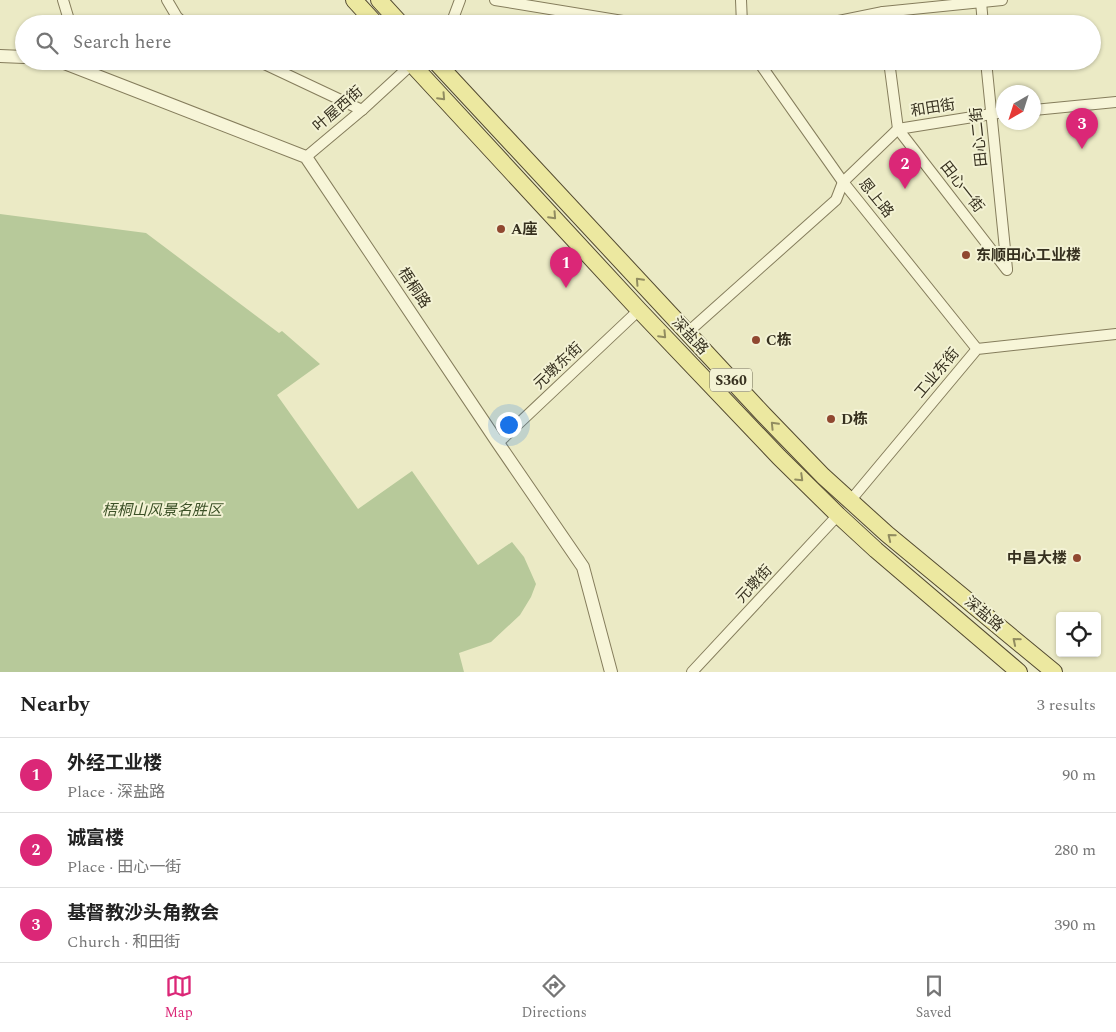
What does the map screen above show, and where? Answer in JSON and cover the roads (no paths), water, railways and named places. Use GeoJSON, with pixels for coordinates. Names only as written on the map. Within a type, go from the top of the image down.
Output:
{"type":"FeatureCollection","features":[{"type":"Feature","properties":{"kind":"main road"},"geometry":{"type":"LineString","coordinates":[[354,0],[368,15]]}},
{"type":"Feature","properties":{"kind":"main road"},"geometry":{"type":"LineString","coordinates":[[380,0],[393,15]]}},
{"type":"Feature","properties":{"kind":"main road","name":"深盐路"},"geometry":{"type":"LineString","coordinates":[[417,70],[639,310],[779,457],[838,516],[1019,672]]}},
{"type":"Feature","properties":{"kind":"main road","name":"深盐路"},"geometry":{"type":"LineString","coordinates":[[443,70],[782,434],[850,501],[887,534],[1054,672]]}},
{"type":"Feature","properties":{"kind":"main road"},"geometry":{"type":"LineString","coordinates":[[639,310],[654,297]]}},
{"type":"Feature","properties":{"kind":"street"},"geometry":{"type":"LineString","coordinates":[[63,0],[68,15]]}},
{"type":"Feature","properties":{"kind":"street"},"geometry":{"type":"LineString","coordinates":[[167,0],[177,15]]}},
{"type":"Feature","properties":{"kind":"street"},"geometry":{"type":"LineString","coordinates":[[454,15],[460,0]]}},
{"type":"Feature","properties":{"kind":"street"},"geometry":{"type":"LineString","coordinates":[[495,0],[586,15]]}},
{"type":"Feature","properties":{"kind":"street"},"geometry":{"type":"LineString","coordinates":[[742,0],[742,15]]}},
{"type":"Feature","properties":{"kind":"street"},"geometry":{"type":"LineString","coordinates":[[868,15],[1002,0]]}},
{"type":"Feature","properties":{"kind":"street"},"geometry":{"type":"LineString","coordinates":[[981,2],[982,15]]}},
{"type":"Feature","properties":{"kind":"street"},"geometry":{"type":"LineString","coordinates":[[0,56],[15,57]]}},
{"type":"Feature","properties":{"kind":"street"},"geometry":{"type":"LineString","coordinates":[[82,70],[306,157]]}},
{"type":"Feature","properties":{"kind":"street"},"geometry":{"type":"LineString","coordinates":[[277,70],[362,110]]}},
{"type":"Feature","properties":{"kind":"street","name":"叶屋西街"},"geometry":{"type":"LineString","coordinates":[[306,157],[362,110],[404,70]]}},
{"type":"Feature","properties":{"kind":"street","name":"恩上路"},"geometry":{"type":"LineString","coordinates":[[764,70],[843,182],[977,349]]}},
{"type":"Feature","properties":{"kind":"street","name":"田心一街"},"geometry":{"type":"LineString","coordinates":[[890,70],[898,128],[1007,270]]}},
{"type":"Feature","properties":{"kind":"street","name":"田心二街"},"geometry":{"type":"LineString","coordinates":[[987,70],[1007,270]]}},
{"type":"Feature","properties":{"kind":"street"},"geometry":{"type":"LineString","coordinates":[[1041,109],[1116,102]]}},
{"type":"Feature","properties":{"kind":"street","name":"和田街"},"geometry":{"type":"LineString","coordinates":[[898,128],[996,113]]}},
{"type":"Feature","properties":{"kind":"street"},"geometry":{"type":"LineString","coordinates":[[687,333],[836,200],[843,182],[898,128]]}},
{"type":"Feature","properties":{"kind":"street","name":"梧桐路"},"geometry":{"type":"LineString","coordinates":[[306,157],[583,567],[611,672]]}},
{"type":"Feature","properties":{"kind":"street","name":"元墩东街"},"geometry":{"type":"LineString","coordinates":[[498,443],[639,310]]}},
{"type":"Feature","properties":{"kind":"street","name":"工业东街"},"geometry":{"type":"LineString","coordinates":[[850,501],[977,349],[1116,334]]}},
{"type":"Feature","properties":{"kind":"street","name":"元墩街"},"geometry":{"type":"LineString","coordinates":[[692,672],[838,516]]}},
{"type":"Feature","properties":{"kind":"place","name":"基督教沙头角教会"},"geometry":{"type":"Point","coordinates":[1082,149]}},
{"type":"Feature","properties":{"kind":"place","name":"诚富楼"},"geometry":{"type":"Point","coordinates":[905,189]}},
{"type":"Feature","properties":{"kind":"place","name":"A座"},"geometry":{"type":"Point","coordinates":[501,229]}},
{"type":"Feature","properties":{"kind":"place","name":"东顺田心工业楼"},"geometry":{"type":"Point","coordinates":[966,255]}},
{"type":"Feature","properties":{"kind":"place","name":"外经工业楼"},"geometry":{"type":"Point","coordinates":[566,288]}},
{"type":"Feature","properties":{"kind":"place","name":"C栋"},"geometry":{"type":"Point","coordinates":[756,340]}},
{"type":"Feature","properties":{"kind":"place","name":"D栋"},"geometry":{"type":"Point","coordinates":[831,419]}},
{"type":"Feature","properties":{"kind":"place","name":"中昌大楼"},"geometry":{"type":"Point","coordinates":[1077,558]}},
{"type":"Feature","properties":{"kind":"park label","name":"梧桐山风景名胜区"},"geometry":{"type":"Point","coordinates":[162,510]}}]}
